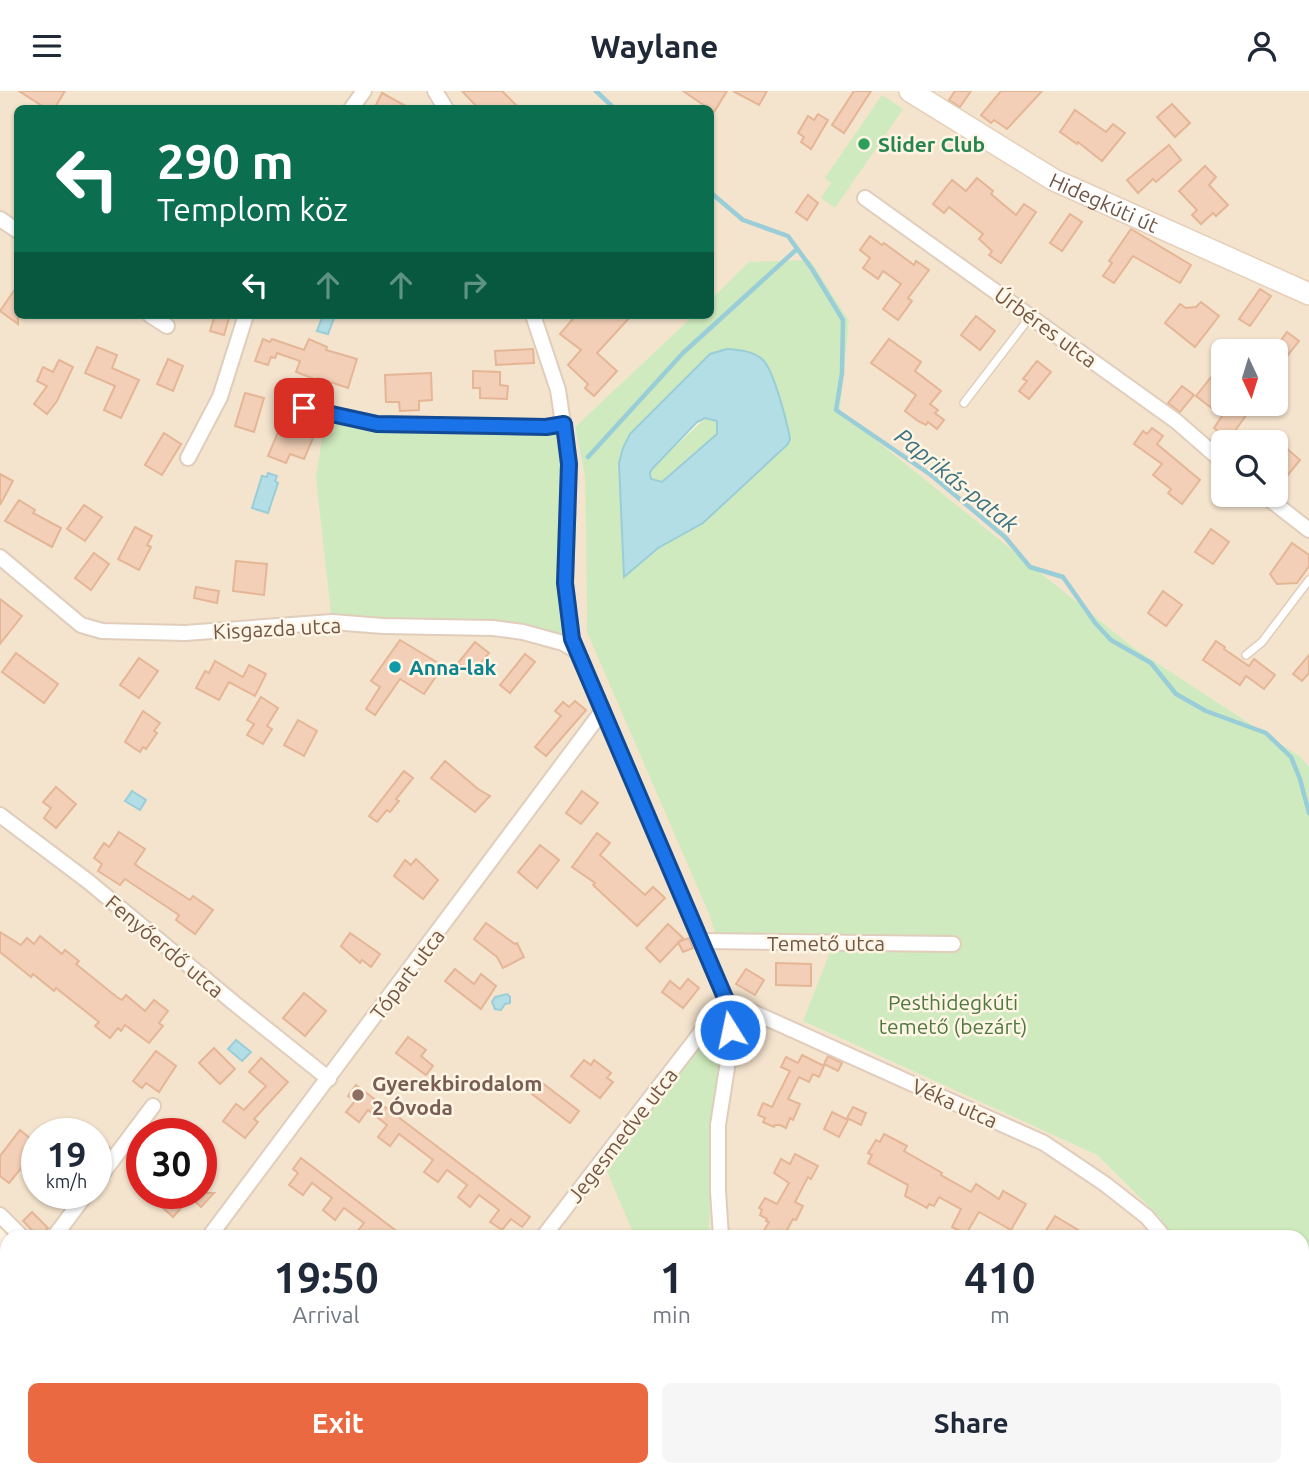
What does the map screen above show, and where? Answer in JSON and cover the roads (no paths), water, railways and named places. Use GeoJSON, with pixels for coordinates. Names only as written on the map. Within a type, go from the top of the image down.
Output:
{"type":"FeatureCollection","features":[{"type":"Feature","properties":{"kind":"main road","name":"Hidegkúti út"},"geometry":{"type":"LineString","coordinates":[[910,91],[1054,180],[1309,294]]}},
{"type":"Feature","properties":{"kind":"street","name":"Úrbéres utca"},"geometry":{"type":"LineString","coordinates":[[865,198],[1176,421],[1211,452]]}},
{"type":"Feature","properties":{"kind":"street"},"geometry":{"type":"LineString","coordinates":[[156,319],[167,326]]}},
{"type":"Feature","properties":{"kind":"street"},"geometry":{"type":"LineString","coordinates":[[188,458],[220,397],[245,319]]}},
{"type":"Feature","properties":{"kind":"street"},"geometry":{"type":"LineString","coordinates":[[534,319],[558,390],[569,464],[565,583],[575,650],[603,709],[726,1000],[730,1030],[729,1055],[718,1125],[721,1230]]}},
{"type":"Feature","properties":{"kind":"street"},"geometry":{"type":"LineString","coordinates":[[304,408],[377,424],[546,427],[564,424]]}},
{"type":"Feature","properties":{"kind":"street"},"geometry":{"type":"LineString","coordinates":[[1279,507],[1309,530]]}},
{"type":"Feature","properties":{"kind":"street","name":"Kisgazda utca"},"geometry":{"type":"LineString","coordinates":[[0,557],[81,625],[102,631],[185,633],[332,622],[493,628],[523,632],[562,643],[575,650]]}},
{"type":"Feature","properties":{"kind":"street","name":"Tópart utca"},"geometry":{"type":"LineString","coordinates":[[214,1230],[603,709]]}},
{"type":"Feature","properties":{"kind":"street","name":"Fenyőerdő utca"},"geometry":{"type":"LineString","coordinates":[[0,815],[89,882],[329,1079]]}},
{"type":"Feature","properties":{"kind":"street","name":"Temető utca"},"geometry":{"type":"LineString","coordinates":[[700,941],[953,944]]}},
{"type":"Feature","properties":{"kind":"street","name":"Jegesmedve utca"},"geometry":{"type":"LineString","coordinates":[[548,1230],[726,1000]]}},
{"type":"Feature","properties":{"kind":"street","name":"Véka utca"},"geometry":{"type":"LineString","coordinates":[[726,1000],[1044,1143],[1105,1184],[1147,1217],[1158,1230]]}},
{"type":"Feature","properties":{"kind":"street"},"geometry":{"type":"LineString","coordinates":[[112,1161],[153,1106]]}},
{"type":"Feature","properties":{"kind":"street"},"geometry":{"type":"LineString","coordinates":[[59,1230],[75,1209]]}},
{"type":"Feature","properties":{"kind":"street"},"geometry":{"type":"LineString","coordinates":[[0,1215],[15,1230]]}},
{"type":"Feature","properties":{"kind":"lane"},"geometry":{"type":"LineString","coordinates":[[964,403],[1030,316]]}},
{"type":"Feature","properties":{"kind":"lane"},"geometry":{"type":"LineString","coordinates":[[1246,655],[1262,642],[1309,580]]}},
{"type":"Feature","properties":{"kind":"water"},"geometry":{"type":"Polygon","coordinates":[[[322,319],[334,319],[328,334],[317,331],[322,319]]]}},
{"type":"Feature","properties":{"kind":"water"},"geometry":{"type":"Polygon","coordinates":[[[727,349],[736,350],[751,353],[763,360],[776,385],[790,439],[788,444],[703,523],[658,548],[624,577],[619,463],[623,448],[630,434],[710,354],[727,349]],[[705,418],[697,422],[652,469],[651,479],[662,482],[717,434],[717,421],[705,418]]]}},
{"type":"Feature","properties":{"kind":"water"},"geometry":{"type":"Polygon","coordinates":[[[268,473],[277,476],[275,481],[278,483],[268,513],[252,508],[262,476],[267,477],[268,473]]]}},
{"type":"Feature","properties":{"kind":"water"},"geometry":{"type":"Polygon","coordinates":[[[132,791],[146,800],[140,810],[125,801],[132,791]]]}},
{"type":"Feature","properties":{"kind":"water"},"geometry":{"type":"Polygon","coordinates":[[[507,994],[510,1003],[505,1004],[501,1010],[495,1009],[492,1002],[495,997],[507,994]]]}},
{"type":"Feature","properties":{"kind":"water"},"geometry":{"type":"Polygon","coordinates":[[[236,1040],[251,1052],[242,1061],[228,1049],[236,1040]]]}},
{"type":"Feature","properties":{"kind":"waterway","name":"Paprikás-patak"},"geometry":{"type":"LineString","coordinates":[[596,91],[611,105]]}},
{"type":"Feature","properties":{"kind":"waterway","name":"Paprikás-patak"},"geometry":{"type":"LineString","coordinates":[[714,195],[743,220],[788,236],[843,320],[842,373],[836,410],[931,475],[1005,537],[1030,567],[1063,577],[1096,624],[1111,640],[1151,663],[1176,694],[1206,711],[1266,733],[1291,757],[1309,813]]}},
{"type":"Feature","properties":{"kind":"waterway"},"geometry":{"type":"LineString","coordinates":[[588,457],[683,353],[797,249]]}},
{"type":"Feature","properties":{"kind":"place","name":"Slider Club"},"geometry":{"type":"Point","coordinates":[864,144]}},
{"type":"Feature","properties":{"kind":"place","name":"Anna-lak"},"geometry":{"type":"Point","coordinates":[395,667]}},
{"type":"Feature","properties":{"kind":"place","name":"Gyerekbirodalom 2 Óvoda"},"geometry":{"type":"Point","coordinates":[358,1095]}},
{"type":"Feature","properties":{"kind":"park label","name":"Pesthidegkúti temető (bezárt)"},"geometry":{"type":"Point","coordinates":[953,1014]}}]}
